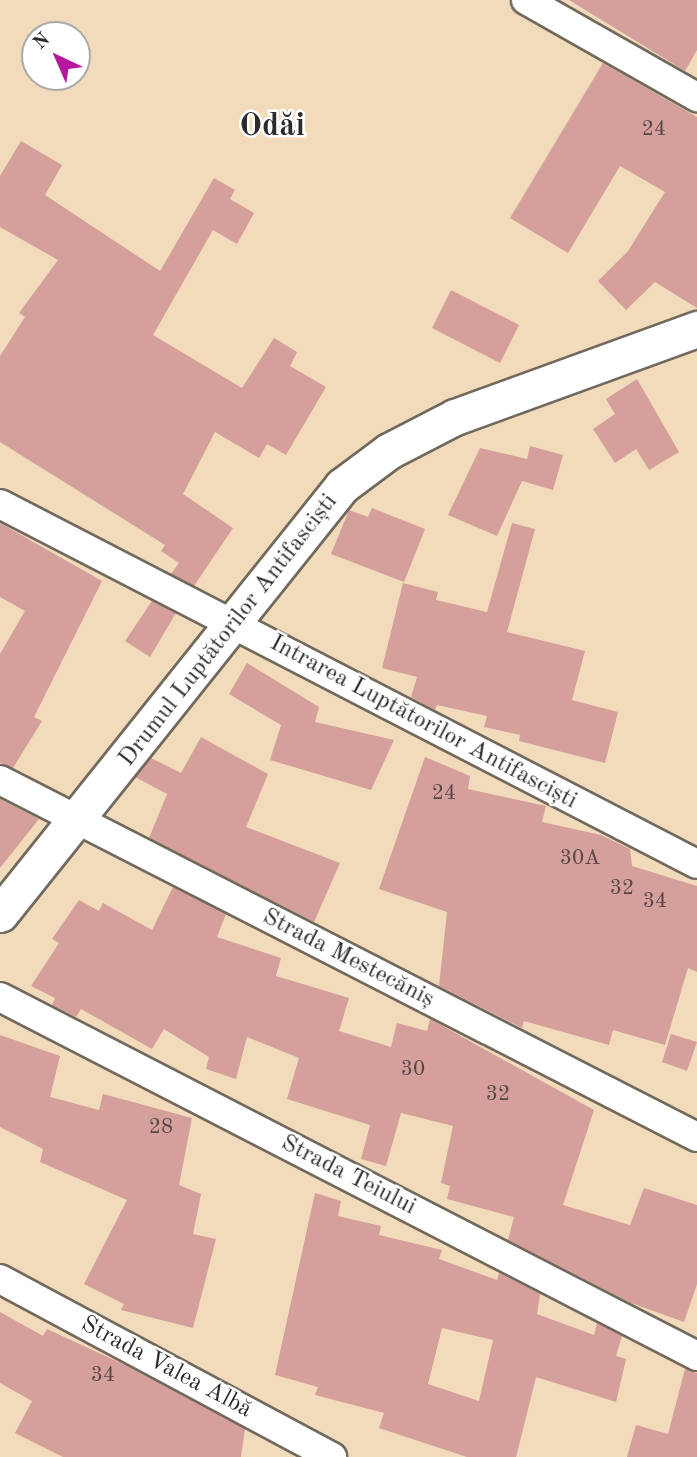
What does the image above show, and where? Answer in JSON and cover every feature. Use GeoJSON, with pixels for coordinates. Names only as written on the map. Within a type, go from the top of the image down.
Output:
{"type":"FeatureCollection","features":[{"type":"Feature","properties":{"kind":"street"},"geometry":{"type":"LineString","coordinates":[[526,0],[697,97]]}},
{"type":"Feature","properties":{"kind":"street","name":"Drumul Luptătorilor Antifasciști"},"geometry":{"type":"LineString","coordinates":[[0,914],[79,823],[319,512],[389,451],[455,417],[697,329]]}},
{"type":"Feature","properties":{"kind":"street","name":"Intrarea Luptătorilor Antifasciști"},"geometry":{"type":"LineString","coordinates":[[0,504],[697,864]]}},
{"type":"Feature","properties":{"kind":"street","name":"Strada Mestecăniș"},"geometry":{"type":"LineString","coordinates":[[0,780],[79,823],[697,1137]]}},
{"type":"Feature","properties":{"kind":"street","name":"Strada Teiului"},"geometry":{"type":"LineString","coordinates":[[0,997],[697,1356]]}},
{"type":"Feature","properties":{"kind":"street","name":"Strada Valea Albă"},"geometry":{"type":"LineString","coordinates":[[0,1279],[332,1457]]}},
{"type":"Feature","properties":{"kind":"building"},"geometry":{"type":"Polygon","coordinates":[[[569,0],[697,0],[697,50],[685,71],[569,0]]]}},
{"type":"Feature","properties":{"kind":"building"},"geometry":{"type":"Polygon","coordinates":[[[603,63],[697,117],[697,308],[655,282],[626,310],[598,281],[628,251],[665,192],[620,166],[568,253],[510,218],[603,63]]]}},
{"type":"Feature","properties":{"kind":"building"},"geometry":{"type":"Polygon","coordinates":[[[21,141],[62,165],[45,195],[160,271],[214,178],[235,190],[230,199],[254,213],[237,244],[213,230],[153,335],[242,388],[274,338],[297,352],[290,366],[326,387],[286,455],[267,444],[259,458],[215,432],[183,494],[233,528],[194,586],[171,574],[179,563],[161,551],[165,545],[0,442],[0,356],[25,317],[19,313],[58,260],[0,227],[0,176],[21,141]]]}},
{"type":"Feature","properties":{"kind":"building"},"geometry":{"type":"Polygon","coordinates":[[[451,290],[519,325],[500,363],[432,328],[451,290]]]}},
{"type":"Feature","properties":{"kind":"building"},"geometry":{"type":"Polygon","coordinates":[[[637,379],[679,452],[649,470],[636,449],[615,463],[593,429],[615,414],[606,399],[637,379]]]}},
{"type":"Feature","properties":{"kind":"building"},"geometry":{"type":"Polygon","coordinates":[[[530,446],[563,455],[553,490],[522,481],[497,536],[448,515],[480,448],[527,459],[530,446]]]}},
{"type":"Feature","properties":{"kind":"building"},"geometry":{"type":"Polygon","coordinates":[[[372,508],[425,529],[404,582],[331,554],[349,510],[368,517],[372,508]]]}},
{"type":"Feature","properties":{"kind":"building"},"geometry":{"type":"Polygon","coordinates":[[[0,523],[102,581],[34,717],[42,721],[13,768],[0,763],[0,654],[25,611],[0,597],[0,523]]]}},
{"type":"Feature","properties":{"kind":"building"},"geometry":{"type":"Polygon","coordinates":[[[512,523],[535,529],[507,632],[585,651],[572,700],[618,712],[605,763],[519,741],[520,735],[484,727],[487,716],[437,705],[435,710],[411,697],[417,677],[382,668],[403,583],[438,592],[436,600],[487,612],[512,523]]]}},
{"type":"Feature","properties":{"kind":"building"},"geometry":{"type":"Polygon","coordinates":[[[152,601],[176,613],[150,657],[125,641],[152,601]]]}},
{"type":"Feature","properties":{"kind":"building"},"geometry":{"type":"Polygon","coordinates":[[[247,663],[319,707],[315,722],[394,740],[371,790],[270,760],[281,725],[229,694],[247,663]]]}},
{"type":"Feature","properties":{"kind":"building"},"geometry":{"type":"Polygon","coordinates":[[[201,737],[268,774],[246,827],[340,863],[314,922],[149,838],[167,794],[135,777],[151,758],[181,773],[201,737]]]}},
{"type":"Feature","properties":{"kind":"building"},"geometry":{"type":"Polygon","coordinates":[[[425,757],[470,776],[468,789],[546,806],[542,822],[601,835],[630,849],[632,866],[697,886],[697,972],[688,968],[665,1045],[613,1030],[609,1045],[524,1021],[522,1028],[439,986],[447,912],[379,889],[425,757]]]}},
{"type":"Feature","properties":{"kind":"building"},"geometry":{"type":"Polygon","coordinates":[[[0,799],[39,819],[0,868],[0,799]]]}},
{"type":"Feature","properties":{"kind":"building"},"geometry":{"type":"Polygon","coordinates":[[[173,887],[226,914],[217,937],[281,958],[276,976],[349,998],[339,1031],[391,1047],[397,1023],[427,1031],[430,1019],[594,1110],[563,1205],[630,1225],[644,1188],[697,1205],[697,1284],[684,1322],[631,1303],[508,1240],[514,1217],[447,1199],[450,1186],[441,1183],[453,1126],[401,1113],[386,1166],[361,1159],[370,1125],[287,1099],[299,1058],[247,1037],[236,1079],[206,1069],[209,1057],[164,1029],[152,1049],[81,1009],[76,1017],[52,1005],[55,998],[31,986],[59,943],[52,939],[79,900],[99,911],[103,903],[152,930],[173,887]]]}},
{"type":"Feature","properties":{"kind":"building"},"geometry":{"type":"Polygon","coordinates":[[[671,1034],[697,1042],[687,1071],[662,1062],[671,1034]]]}},
{"type":"Feature","properties":{"kind":"building"},"geometry":{"type":"Polygon","coordinates":[[[0,1035],[60,1056],[50,1097],[99,1110],[103,1094],[192,1118],[179,1185],[201,1194],[193,1234],[216,1239],[193,1328],[121,1310],[124,1304],[84,1284],[127,1200],[40,1162],[43,1149],[0,1127],[0,1035]]]}},
{"type":"Feature","properties":{"kind":"building"},"geometry":{"type":"Polygon","coordinates":[[[315,1193],[341,1201],[338,1216],[381,1226],[379,1235],[442,1250],[439,1259],[497,1280],[499,1273],[540,1294],[537,1314],[594,1335],[597,1323],[622,1336],[616,1356],[626,1359],[616,1402],[536,1377],[516,1457],[467,1457],[379,1428],[384,1413],[315,1395],[318,1387],[275,1375],[315,1193]],[[442,1328],[428,1384],[479,1401],[493,1340],[442,1328]]]}},
{"type":"Feature","properties":{"kind":"building"},"geometry":{"type":"Polygon","coordinates":[[[0,1312],[43,1336],[47,1329],[125,1365],[245,1429],[241,1457],[63,1457],[15,1433],[32,1401],[0,1383],[0,1312]]]}},
{"type":"Feature","properties":{"kind":"building"},"geometry":{"type":"Polygon","coordinates":[[[685,1369],[697,1373],[697,1457],[627,1457],[636,1425],[668,1434],[685,1369]]]}},
{"type":"Feature","properties":{"kind":"district","name":"Odăi"},"geometry":{"type":"Point","coordinates":[272,127]}}]}
